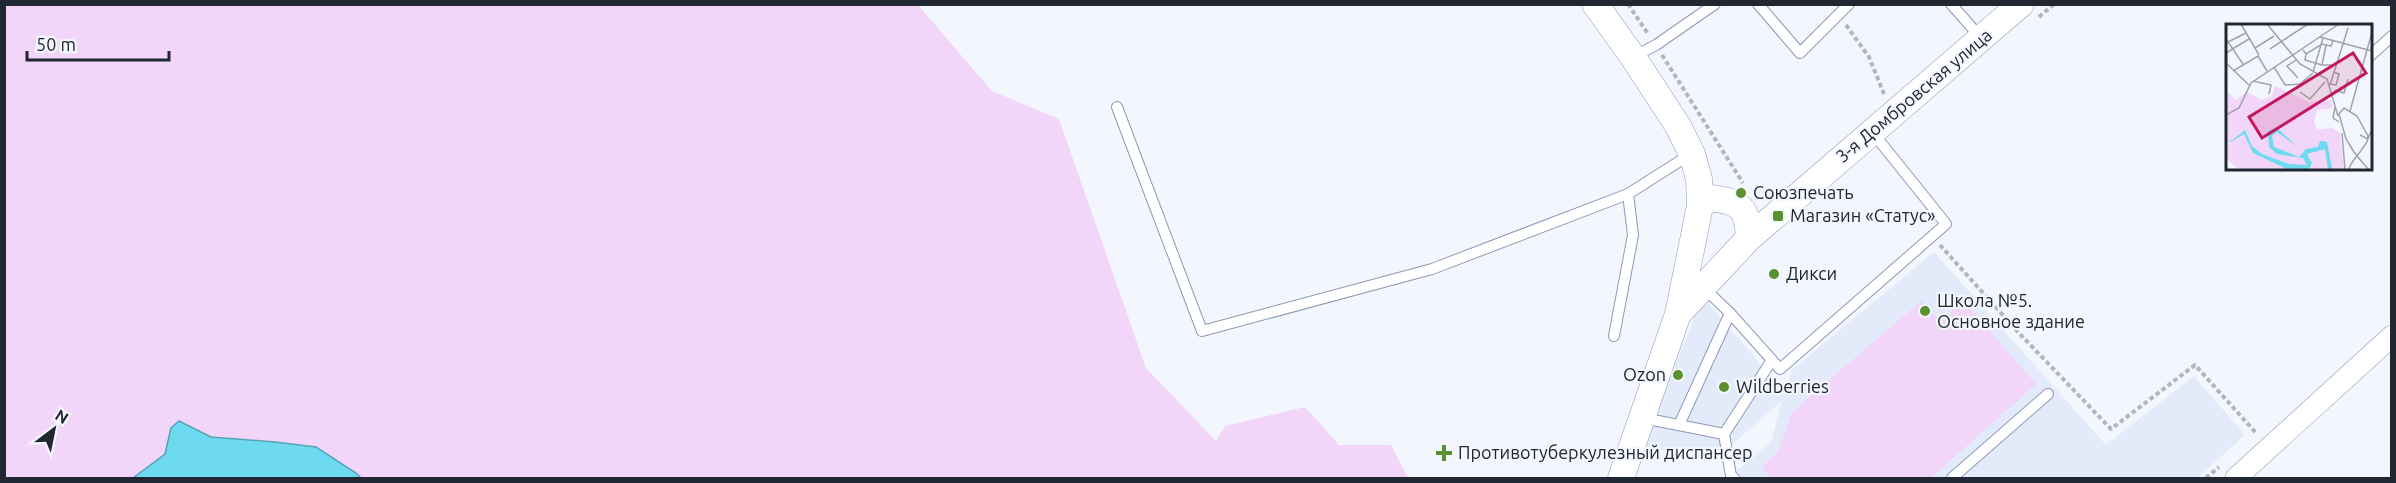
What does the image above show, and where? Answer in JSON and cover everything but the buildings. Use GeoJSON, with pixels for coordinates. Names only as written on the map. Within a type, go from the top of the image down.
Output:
{"type":"FeatureCollection","features":[{"type":"Feature","properties":{"kind":"street"},"geometry":{"type":"LineString","coordinates":[[1595,4],[1678,126],[1692,154],[1699,179],[1700,206],[1693,231],[1678,314],[1622,478]]}},
{"type":"Feature","properties":{"kind":"street","name":"3-я Домбровская улица"},"geometry":{"type":"LineString","coordinates":[[1678,314],[1749,238],[2021,4]]}},
{"type":"Feature","properties":{"kind":"street"},"geometry":{"type":"LineString","coordinates":[[1700,206],[1711,198],[1731,202],[1742,209],[1748,217],[1749,238]]}},
{"type":"Feature","properties":{"kind":"street"},"geometry":{"type":"LineString","coordinates":[[1693,231],[1699,244],[1707,252],[1728,258]]}},
{"type":"Feature","properties":{"kind":"street"},"geometry":{"type":"LineString","coordinates":[[2236,478],[2391,336]]}},
{"type":"Feature","properties":{"kind":"lane"},"geometry":{"type":"LineString","coordinates":[[1633,57],[1656,45],[1715,4]]}},
{"type":"Feature","properties":{"kind":"lane"},"geometry":{"type":"LineString","coordinates":[[1758,4],[1800,53],[1849,4]]}},
{"type":"Feature","properties":{"kind":"lane"},"geometry":{"type":"LineString","coordinates":[[1951,4],[1982,39]]}},
{"type":"Feature","properties":{"kind":"lane"},"geometry":{"type":"LineString","coordinates":[[2372,54],[2391,36]]}},
{"type":"Feature","properties":{"kind":"lane"},"geometry":{"type":"LineString","coordinates":[[1117,107],[1202,331],[1432,269],[1628,194],[1692,154]]}},
{"type":"Feature","properties":{"kind":"lane"},"geometry":{"type":"LineString","coordinates":[[1702,286],[1730,313],[1780,369],[1946,224],[1873,133]]}},
{"type":"Feature","properties":{"kind":"lane"},"geometry":{"type":"LineString","coordinates":[[1614,336],[1633,235],[1628,194]]}},
{"type":"Feature","properties":{"kind":"lane"},"geometry":{"type":"LineString","coordinates":[[1679,425],[1730,313]]}},
{"type":"Feature","properties":{"kind":"lane"},"geometry":{"type":"LineString","coordinates":[[1734,478],[1731,476],[1725,434],[1772,360]]}},
{"type":"Feature","properties":{"kind":"lane"},"geometry":{"type":"LineString","coordinates":[[1952,478],[2048,394]]}},
{"type":"Feature","properties":{"kind":"lane"},"geometry":{"type":"LineString","coordinates":[[1642,418],[1725,434]]}},
{"type":"Feature","properties":{"kind":"path"},"geometry":{"type":"LineString","coordinates":[[1628,4],[1744,184]]}},
{"type":"Feature","properties":{"kind":"path"},"geometry":{"type":"LineString","coordinates":[[1838,15],[1869,57],[1886,99],[1894,92]]}},
{"type":"Feature","properties":{"kind":"path"},"geometry":{"type":"LineString","coordinates":[[1931,236],[2018,332],[2111,429],[2195,365],[2256,433]]}},
{"type":"Feature","properties":{"kind":"shaded area"},"geometry":{"type":"Polygon","coordinates":[[[4,5],[918,5],[992,91],[1059,119],[1146,368],[1216,441],[1225,426],[1305,407],[1339,445],[1391,445],[1408,478],[5,478],[4,5]]]}},
{"type":"Feature","properties":{"kind":"shaded area","name":"Школа №5. Основное здание"},"geometry":{"type":"Polygon","coordinates":[[[1934,252],[2106,445],[2194,376],[2245,435],[2197,478],[1728,478],[1771,442],[1782,401],[1729,447],[1640,451],[1703,297],[1785,393],[1792,370],[1934,252]]]}},
{"type":"Feature","properties":{"kind":"shaded area"},"geometry":{"type":"Polygon","coordinates":[[[1963,300],[2036,384],[1931,478],[1771,478],[1761,468],[1778,451],[1792,412],[1921,301],[1941,322],[1963,300]]]}},
{"type":"Feature","properties":{"kind":"water"},"geometry":{"type":"Polygon","coordinates":[[[179,421],[211,437],[316,447],[361,478],[133,478],[165,454],[171,428],[179,421]]]}},
{"type":"Feature","properties":{"kind":"place","name":"Союзпечать"},"geometry":{"type":"Point","coordinates":[1741,193]}},
{"type":"Feature","properties":{"kind":"place","name":"Магазин «Статус»"},"geometry":{"type":"Point","coordinates":[1778,216]}},
{"type":"Feature","properties":{"kind":"place","name":"Дикси"},"geometry":{"type":"Point","coordinates":[1774,274]}},
{"type":"Feature","properties":{"kind":"place","name":"Школа №5. Основное здание"},"geometry":{"type":"Point","coordinates":[1925,311]}},
{"type":"Feature","properties":{"kind":"place","name":"Ozon"},"geometry":{"type":"Point","coordinates":[1678,375]}},
{"type":"Feature","properties":{"kind":"place","name":"Wildberries"},"geometry":{"type":"Point","coordinates":[1724,387]}},
{"type":"Feature","properties":{"kind":"place","name":"Противотуберкулезный диспансер"},"geometry":{"type":"Point","coordinates":[1444,453]}}]}
